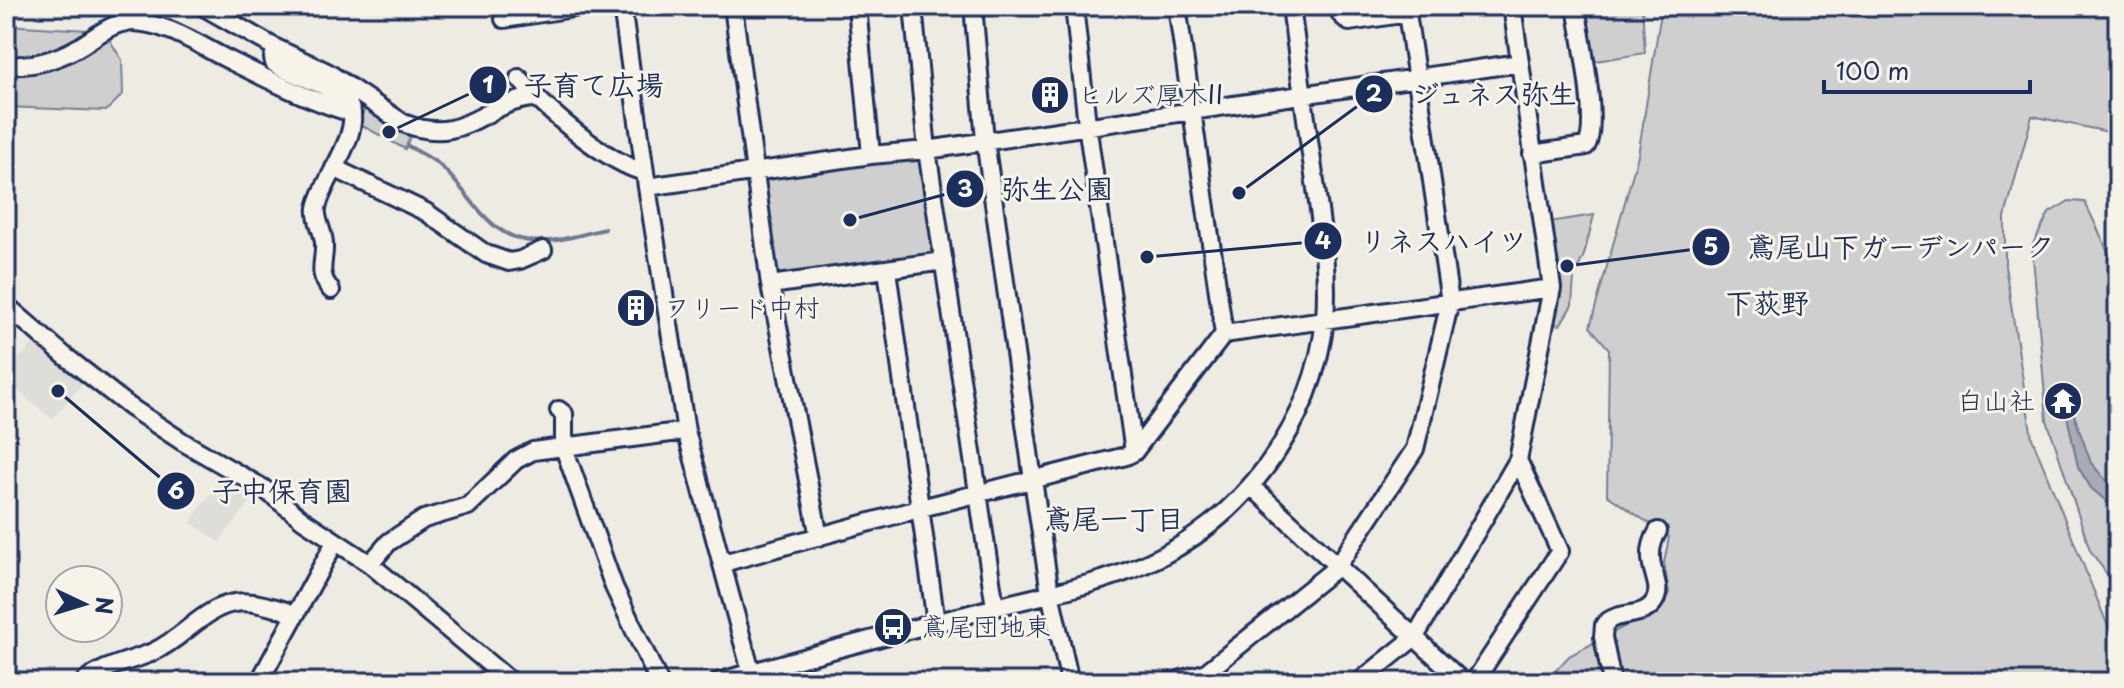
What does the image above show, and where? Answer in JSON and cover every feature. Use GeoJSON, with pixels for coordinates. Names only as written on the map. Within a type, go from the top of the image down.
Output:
{"type":"FeatureCollection","features":[{"type":"Feature","properties":{"kind":"street"},"geometry":{"type":"LineString","coordinates":[[202,6],[276,48],[327,72],[403,123],[428,131],[467,126],[521,99],[535,98]]}},
{"type":"Feature","properties":{"kind":"street"},"geometry":{"type":"LineString","coordinates":[[504,19],[586,6]]}},
{"type":"Feature","properties":{"kind":"street"},"geometry":{"type":"LineString","coordinates":[[622,6],[686,431],[756,677]]}},
{"type":"Feature","properties":{"kind":"street"},"geometry":{"type":"LineString","coordinates":[[733,6],[770,285],[819,537]]}},
{"type":"Feature","properties":{"kind":"street"},"geometry":{"type":"LineString","coordinates":[[857,6],[871,155]]}},
{"type":"Feature","properties":{"kind":"street"},"geometry":{"type":"LineString","coordinates":[[913,6],[927,150],[995,607]]}},
{"type":"Feature","properties":{"kind":"street"},"geometry":{"type":"LineString","coordinates":[[973,6],[985,140],[1033,480],[1050,593],[1070,682]]}},
{"type":"Feature","properties":{"kind":"street"},"geometry":{"type":"LineString","coordinates":[[1074,6],[1087,124],[1134,452]]}},
{"type":"Feature","properties":{"kind":"street"},"geometry":{"type":"LineString","coordinates":[[1177,6],[1224,334]]}},
{"type":"Feature","properties":{"kind":"street"},"geometry":{"type":"LineString","coordinates":[[718,682],[756,677],[936,623],[1096,583],[1145,564],[1200,531],[1223,514],[1251,486],[1271,462],[1301,406],[1319,353],[1324,319],[1324,243],[1291,6]]}},
{"type":"Feature","properties":{"kind":"street"},"geometry":{"type":"LineString","coordinates":[[1171,682],[1208,678],[1337,567],[1415,449],[1450,302],[1407,10],[1349,22],[1341,15],[1340,6]]}},
{"type":"Feature","properties":{"kind":"street"},"geometry":{"type":"LineString","coordinates":[[1359,682],[1415,637],[1518,460],[1552,288],[1512,6]]}},
{"type":"Feature","properties":{"kind":"street"},"geometry":{"type":"LineString","coordinates":[[1532,154],[1586,146],[1590,140],[1592,118],[1576,6]]}},
{"type":"Feature","properties":{"kind":"street"},"geometry":{"type":"LineString","coordinates":[[6,65],[23,66],[57,58],[111,26],[128,22],[149,23],[352,113]]}},
{"type":"Feature","properties":{"kind":"street"},"geometry":{"type":"LineString","coordinates":[[276,48],[274,63],[332,91],[348,102],[352,113],[350,132],[317,209],[324,243],[322,272],[331,290]]}},
{"type":"Feature","properties":{"kind":"street"},"geometry":{"type":"LineString","coordinates":[[519,78],[535,98],[605,155],[633,169],[646,180],[755,172],[927,150],[1087,124],[1519,63]]}},
{"type":"Feature","properties":{"kind":"street"},"geometry":{"type":"LineString","coordinates":[[334,168],[426,212],[486,254],[509,262],[543,250]]}},
{"type":"Feature","properties":{"kind":"street"},"geometry":{"type":"LineString","coordinates":[[770,285],[944,261]]}},
{"type":"Feature","properties":{"kind":"street"},"geometry":{"type":"LineString","coordinates":[[887,270],[936,623]]}},
{"type":"Feature","properties":{"kind":"street"},"geometry":{"type":"LineString","coordinates":[[723,563],[1134,452],[1224,334],[1552,288]]}},
{"type":"Feature","properties":{"kind":"street"},"geometry":{"type":"LineString","coordinates":[[6,305],[130,407],[263,488],[303,520],[370,564],[511,682]]}},
{"type":"Feature","properties":{"kind":"street"},"geometry":{"type":"LineString","coordinates":[[559,410],[564,414],[564,448],[614,587],[659,682]]}},
{"type":"Feature","properties":{"kind":"street"},"geometry":{"type":"LineString","coordinates":[[370,564],[389,542],[424,519],[468,506],[516,460],[533,451],[686,431]]}},
{"type":"Feature","properties":{"kind":"street"},"geometry":{"type":"LineString","coordinates":[[1474,682],[1560,551],[1518,460]]}},
{"type":"Feature","properties":{"kind":"street"},"geometry":{"type":"LineString","coordinates":[[1251,486],[1463,682]]}},
{"type":"Feature","properties":{"kind":"street"},"geometry":{"type":"LineString","coordinates":[[1612,682],[1603,637],[1604,625],[1615,617],[1648,608],[1657,598],[1649,557],[1652,540],[1658,531]]}},
{"type":"Feature","properties":{"kind":"street"},"geometry":{"type":"LineString","coordinates":[[259,682],[335,542]]}},
{"type":"Feature","properties":{"kind":"street"},"geometry":{"type":"LineString","coordinates":[[84,682],[105,667],[153,651],[202,616],[228,604],[257,603],[294,615]]}},
{"type":"Feature","properties":{"kind":"shaded area"},"geometry":{"type":"Polygon","coordinates":[[[1582,6],[1642,6],[1645,53],[1590,62],[1582,6]]]}},
{"type":"Feature","properties":{"kind":"shaded area"},"geometry":{"type":"Polygon","coordinates":[[[1662,6],[2118,6],[2118,134],[2032,116],[2005,217],[2005,266],[2032,438],[2118,651],[2118,682],[1545,682],[1569,656],[1661,607],[1669,593],[1664,563],[1669,537],[1607,495],[1609,349],[1590,327],[1638,155],[1662,6]]]}},
{"type":"Feature","properties":{"kind":"shaded area"},"geometry":{"type":"Polygon","coordinates":[[[6,25],[104,31],[122,60],[123,94],[106,111],[6,107],[6,25]]]}},
{"type":"Feature","properties":{"kind":"shaded area"},"geometry":{"type":"Polygon","coordinates":[[[365,108],[410,137],[405,149],[365,127],[357,128],[365,108]]]}},
{"type":"Feature","properties":{"kind":"shaded area"},"geometry":{"type":"Polygon","coordinates":[[[922,154],[937,258],[780,278],[776,275],[763,183],[765,178],[922,154]]]}},
{"type":"Feature","properties":{"kind":"shaded area"},"geometry":{"type":"Polygon","coordinates":[[[2069,201],[2085,202],[2118,273],[2118,590],[2090,550],[2047,420],[2032,246],[2049,213],[2069,201]]]}},
{"type":"Feature","properties":{"kind":"shaded area"},"geometry":{"type":"Polygon","coordinates":[[[1594,215],[1584,255],[1574,277],[1572,305],[1560,325],[1554,323],[1551,316],[1549,222],[1594,215]]]}},
{"type":"Feature","properties":{"kind":"shaded area"},"geometry":{"type":"Polygon","coordinates":[[[37,338],[86,380],[52,419],[6,381],[6,374],[37,338]]]}},
{"type":"Feature","properties":{"kind":"shaded area"},"geometry":{"type":"Polygon","coordinates":[[[2068,409],[2072,409],[2091,463],[2110,485],[2118,510],[2118,544],[2113,514],[2078,467],[2068,409]]]}},
{"type":"Feature","properties":{"kind":"shaded area"},"geometry":{"type":"Polygon","coordinates":[[[227,472],[260,490],[219,542],[190,522],[227,472]]]}},
{"type":"Feature","properties":{"kind":"waterway"},"geometry":{"type":"LineString","coordinates":[[408,146],[436,162],[488,220],[514,237],[549,241],[605,229]]}},
{"type":"Feature","properties":{"kind":"place","name":"ヒルズ厚木II"},"geometry":{"type":"Point","coordinates":[1050,95]}},
{"type":"Feature","properties":{"kind":"place","name":"子育て広場"},"geometry":{"type":"Point","coordinates":[389,132]}},
{"type":"Feature","properties":{"kind":"place","name":"ジュネス弥生"},"geometry":{"type":"Point","coordinates":[1239,193]}},
{"type":"Feature","properties":{"kind":"place","name":"弥生公園"},"geometry":{"type":"Point","coordinates":[850,220]}},
{"type":"Feature","properties":{"kind":"place","name":"リネスハイツ"},"geometry":{"type":"Point","coordinates":[1147,257]}},
{"type":"Feature","properties":{"kind":"place","name":"鳶尾山下ガーデンパーク"},"geometry":{"type":"Point","coordinates":[1567,266]}},
{"type":"Feature","properties":{"kind":"place","name":"フリード中村"},"geometry":{"type":"Point","coordinates":[636,308]}},
{"type":"Feature","properties":{"kind":"place","name":"子中保育園"},"geometry":{"type":"Point","coordinates":[58,391]}},
{"type":"Feature","properties":{"kind":"place","name":"白山社"},"geometry":{"type":"Point","coordinates":[2063,401]}},
{"type":"Feature","properties":{"kind":"place","name":"鳶尾団地東"},"geometry":{"type":"Point","coordinates":[893,627]}},
{"type":"Feature","properties":{"kind":"district","name":"下荻野"},"geometry":{"type":"Point","coordinates":[1767,303]}},
{"type":"Feature","properties":{"kind":"district","name":"鳶尾一丁目"},"geometry":{"type":"Point","coordinates":[1114,519]}}]}
